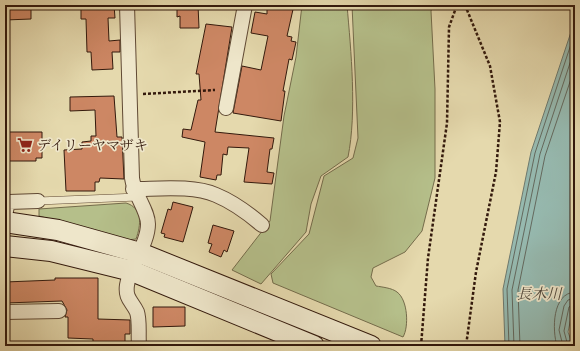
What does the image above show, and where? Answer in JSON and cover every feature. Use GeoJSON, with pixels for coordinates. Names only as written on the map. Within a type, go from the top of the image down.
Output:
{"type":"FeatureCollection","features":[{"type":"Feature","properties":{"kind":"street"},"geometry":{"type":"LineString","coordinates":[[127,5],[129,94],[135,193],[143,206],[148,223],[140,253],[127,284],[127,299],[137,313],[139,346]]}},
{"type":"Feature","properties":{"kind":"street"},"geometry":{"type":"LineString","coordinates":[[226,108],[245,5]]}},
{"type":"Feature","properties":{"kind":"street"},"geometry":{"type":"LineString","coordinates":[[135,193],[185,189],[215,194],[243,209],[262,225]]}},
{"type":"Feature","properties":{"kind":"street"},"geometry":{"type":"LineString","coordinates":[[5,216],[7,206],[10,202],[38,201]]}},
{"type":"Feature","properties":{"kind":"street"},"geometry":{"type":"LineString","coordinates":[[5,222],[58,230],[140,253],[371,346]]}},
{"type":"Feature","properties":{"kind":"street"},"geometry":{"type":"LineString","coordinates":[[5,246],[51,251],[132,271],[314,346]]}},
{"type":"Feature","properties":{"kind":"street"},"geometry":{"type":"LineString","coordinates":[[5,312],[59,311]]}},
{"type":"Feature","properties":{"kind":"lane"},"geometry":{"type":"LineString","coordinates":[[38,201],[135,193]]}},
{"type":"Feature","properties":{"kind":"path"},"geometry":{"type":"LineString","coordinates":[[421,346],[428,258],[447,123],[449,27],[457,5]]}},
{"type":"Feature","properties":{"kind":"path"},"geometry":{"type":"LineString","coordinates":[[465,5],[490,66],[500,122],[496,172],[476,272],[466,346]]}},
{"type":"Feature","properties":{"kind":"path"},"geometry":{"type":"LineString","coordinates":[[129,94],[230,89]]}},
{"type":"Feature","properties":{"kind":"green space"},"geometry":{"type":"Polygon","coordinates":[[[302,5],[347,5],[353,101],[351,139],[348,157],[321,176],[311,204],[306,232],[261,284],[232,270],[270,221],[284,116],[296,57],[302,5]]]}},
{"type":"Feature","properties":{"kind":"green space"},"geometry":{"type":"Polygon","coordinates":[[[352,5],[433,5],[431,11],[435,89],[435,178],[422,231],[405,252],[373,268],[371,277],[376,286],[397,292],[401,296],[405,307],[407,320],[403,337],[273,283],[271,274],[309,234],[324,176],[353,158],[358,138],[352,5]]]}},
{"type":"Feature","properties":{"kind":"green space"},"geometry":{"type":"Polygon","coordinates":[[[126,203],[132,205],[138,213],[140,223],[136,239],[127,240],[39,216],[39,209],[126,203]]]}},
{"type":"Feature","properties":{"kind":"water","name":"長木川"},"geometry":{"type":"Polygon","coordinates":[[[575,20],[575,299],[568,332],[573,346],[505,346],[503,289],[531,152],[575,20]]]}},
{"type":"Feature","properties":{"kind":"building"},"geometry":{"type":"Polygon","coordinates":[[[5,5],[31,5],[31,19],[5,20],[5,5]]]}},
{"type":"Feature","properties":{"kind":"building"},"geometry":{"type":"Polygon","coordinates":[[[81,5],[114,5],[115,18],[108,18],[109,41],[120,40],[120,52],[112,52],[113,69],[92,70],[91,52],[87,52],[86,19],[81,19],[81,5]]]}},
{"type":"Feature","properties":{"kind":"building"},"geometry":{"type":"Polygon","coordinates":[[[177,5],[198,5],[199,28],[180,28],[180,16],[177,17],[177,5]]]}},
{"type":"Feature","properties":{"kind":"building"},"geometry":{"type":"Polygon","coordinates":[[[267,5],[294,5],[287,36],[292,37],[291,41],[296,42],[292,60],[289,59],[283,91],[285,91],[281,121],[233,113],[242,66],[261,70],[268,36],[251,33],[255,12],[267,14],[267,5]]]}},
{"type":"Feature","properties":{"kind":"building"},"geometry":{"type":"Polygon","coordinates":[[[206,24],[232,27],[215,132],[274,138],[272,149],[270,149],[267,172],[274,173],[272,184],[244,182],[249,148],[228,147],[227,155],[223,154],[221,175],[217,175],[216,180],[200,177],[205,142],[182,137],[183,129],[191,130],[198,100],[201,100],[199,74],[196,74],[206,24]]]}},
{"type":"Feature","properties":{"kind":"building"},"geometry":{"type":"Polygon","coordinates":[[[114,96],[117,137],[122,137],[124,179],[100,178],[99,182],[95,182],[95,191],[66,191],[64,150],[82,149],[82,142],[91,141],[91,136],[96,136],[95,110],[70,111],[70,97],[114,96]]]}},
{"type":"Feature","properties":{"kind":"building","name":"デイリーヤマザキ"},"geometry":{"type":"Polygon","coordinates":[[[7,132],[42,132],[42,158],[36,158],[36,161],[8,161],[7,132]]]}},
{"type":"Feature","properties":{"kind":"building"},"geometry":{"type":"Polygon","coordinates":[[[173,202],[193,207],[183,242],[164,237],[165,234],[161,233],[168,209],[171,210],[173,202]]]}},
{"type":"Feature","properties":{"kind":"building"},"geometry":{"type":"Polygon","coordinates":[[[213,225],[234,231],[227,252],[224,250],[221,257],[209,252],[212,244],[208,243],[213,225]]]}},
{"type":"Feature","properties":{"kind":"building"},"geometry":{"type":"Polygon","coordinates":[[[55,278],[98,278],[98,319],[130,320],[130,334],[125,334],[125,346],[93,346],[93,339],[68,338],[68,317],[65,317],[67,310],[62,301],[5,303],[5,282],[55,280],[55,278]]]}},
{"type":"Feature","properties":{"kind":"building"},"geometry":{"type":"Polygon","coordinates":[[[153,307],[185,307],[185,326],[153,327],[153,307]]]}},
{"type":"Feature","properties":{"kind":"place","name":"デイリーヤマザキ"},"geometry":{"type":"Point","coordinates":[25,145]}}]}
